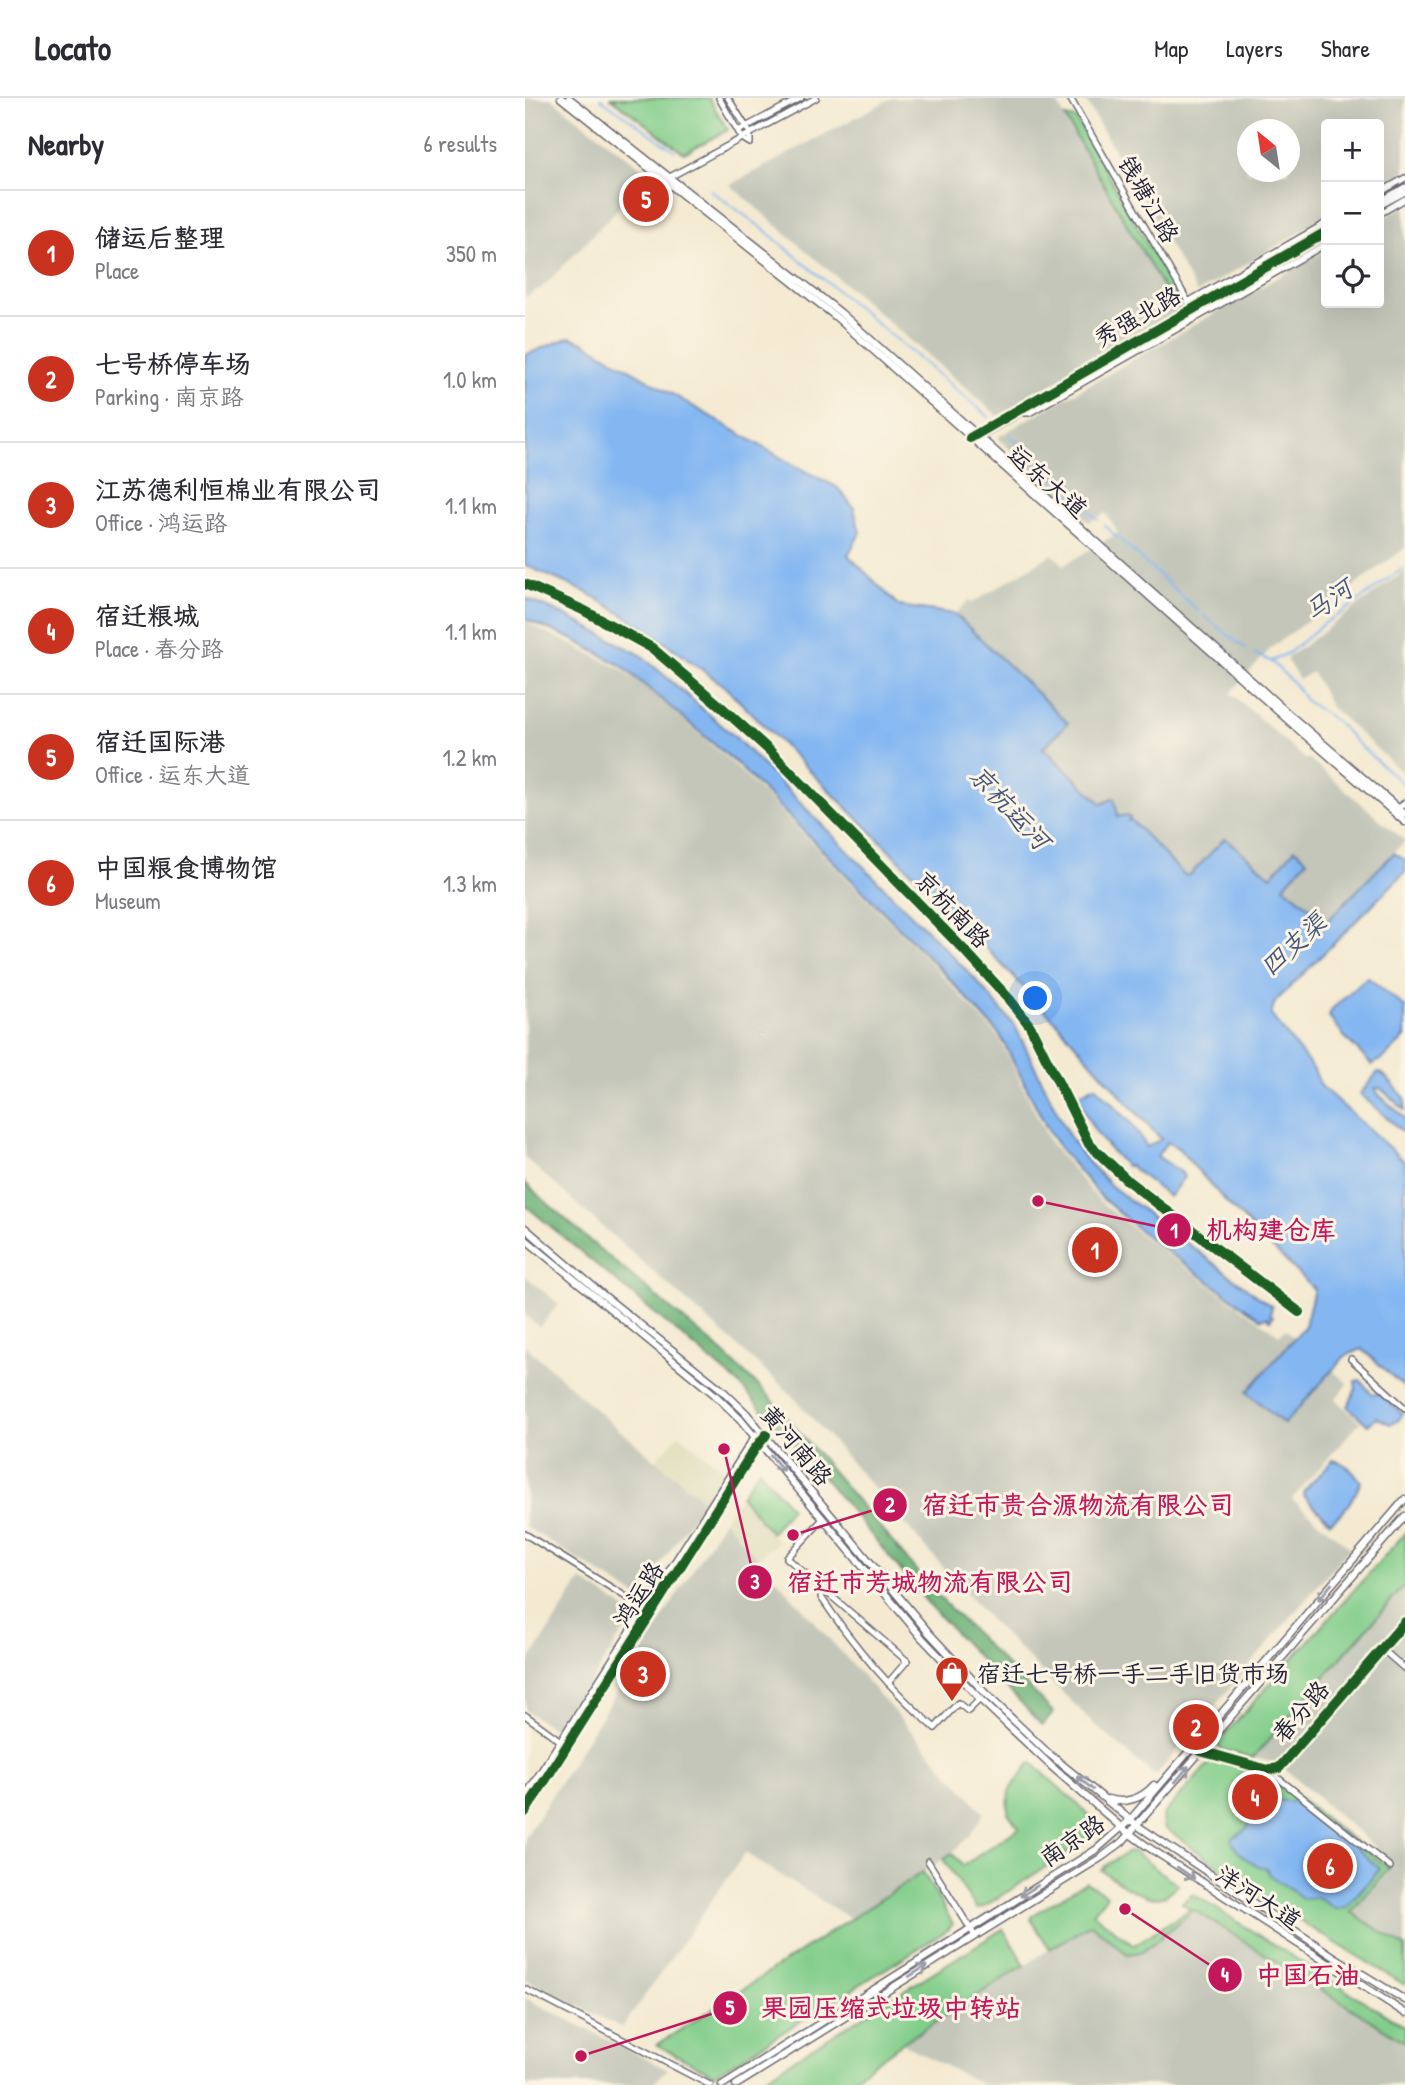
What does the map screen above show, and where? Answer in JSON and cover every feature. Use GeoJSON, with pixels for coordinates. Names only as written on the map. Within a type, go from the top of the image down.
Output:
{"type":"FeatureCollection","features":[{"type":"Feature","properties":{"kind":"main road","name":"运东大道"},"geometry":{"type":"LineString","coordinates":[[561,98],[668,178]]}},
{"type":"Feature","properties":{"kind":"main road","name":"运东大道"},"geometry":{"type":"LineString","coordinates":[[569,98],[836,317],[1400,812],[1405,822]]}},
{"type":"Feature","properties":{"kind":"main road","name":"黄河南路"},"geometry":{"type":"LineString","coordinates":[[525,1228],[721,1390],[760,1428],[929,1633],[986,1694],[1031,1737],[1138,1826]]}},
{"type":"Feature","properties":{"kind":"main road","name":"黄河南路"},"geometry":{"type":"LineString","coordinates":[[525,1239],[714,1394],[755,1435],[915,1629],[980,1699],[1130,1834]]}},
{"type":"Feature","properties":{"kind":"main road","name":"南京路"},"geometry":{"type":"LineString","coordinates":[[722,2085],[1097,1849],[1122,1828],[1405,1499]]}},
{"type":"Feature","properties":{"kind":"main road","name":"南京路"},"geometry":{"type":"LineString","coordinates":[[736,2085],[1102,1857],[1130,1834],[1405,1516]]}},
{"type":"Feature","properties":{"kind":"main road"},"geometry":{"type":"LineString","coordinates":[[1103,1798],[1126,1801],[1143,1795],[1195,1740],[1202,1736]]}},
{"type":"Feature","properties":{"kind":"main road","name":"洋河大道"},"geometry":{"type":"LineString","coordinates":[[1138,1826],[1333,1956],[1405,2000]]}},
{"type":"Feature","properties":{"kind":"main road","name":"洋河大道"},"geometry":{"type":"LineString","coordinates":[[1130,1834],[1198,1881],[1405,2013]]}},
{"type":"Feature","properties":{"kind":"street"},"geometry":{"type":"LineString","coordinates":[[719,98],[740,134],[750,143],[748,130],[728,98]]}},
{"type":"Feature","properties":{"kind":"street"},"geometry":{"type":"LineString","coordinates":[[748,130],[801,98]]}},
{"type":"Feature","properties":{"kind":"street"},"geometry":{"type":"LineString","coordinates":[[668,178],[740,134],[816,98]]}},
{"type":"Feature","properties":{"kind":"street","name":"钱塘江路"},"geometry":{"type":"LineString","coordinates":[[1070,98],[1193,310]]}},
{"type":"Feature","properties":{"kind":"street"},"geometry":{"type":"LineString","coordinates":[[1384,190],[1405,178]]}},
{"type":"Feature","properties":{"kind":"street"},"geometry":{"type":"LineString","coordinates":[[1384,201],[1405,189]]}},
{"type":"Feature","properties":{"kind":"street"},"geometry":{"type":"LineString","coordinates":[[1384,211],[1405,199]]}},
{"type":"Feature","properties":{"kind":"street"},"geometry":{"type":"LineString","coordinates":[[1193,310],[1321,226]]}},
{"type":"Feature","properties":{"kind":"street","name":"秀强北路"},"geometry":{"type":"LineString","coordinates":[[974,438],[1321,237]]}},
{"type":"Feature","properties":{"kind":"street"},"geometry":{"type":"LineString","coordinates":[[1193,310],[1324,245]]}},
{"type":"Feature","properties":{"kind":"street","name":"秀强北路"},"geometry":{"type":"LineString","coordinates":[[974,438],[1193,310]]}},
{"type":"Feature","properties":{"kind":"street","name":"京杭南路"},"geometry":{"type":"LineString","coordinates":[[525,584],[583,610],[652,648],[770,751],[967,952],[1024,1016],[1076,1121],[1089,1144],[1101,1158],[1299,1312]]}},
{"type":"Feature","properties":{"kind":"street"},"geometry":{"type":"LineString","coordinates":[[1400,812],[1405,802]]}},
{"type":"Feature","properties":{"kind":"street"},"geometry":{"type":"LineString","coordinates":[[1351,1359],[1405,1408]]}},
{"type":"Feature","properties":{"kind":"street","name":"鸿运路"},"geometry":{"type":"LineString","coordinates":[[525,1797],[760,1428]]}},
{"type":"Feature","properties":{"kind":"street","name":"鸿运路"},"geometry":{"type":"LineString","coordinates":[[525,1812],[766,1435]]}},
{"type":"Feature","properties":{"kind":"street"},"geometry":{"type":"LineString","coordinates":[[823,1518],[787,1558],[907,1661],[888,1683]]}},
{"type":"Feature","properties":{"kind":"street"},"geometry":{"type":"LineString","coordinates":[[525,1534],[651,1613]]}},
{"type":"Feature","properties":{"kind":"street"},"geometry":{"type":"LineString","coordinates":[[823,1588],[821,1597],[840,1625],[888,1683],[935,1728],[958,1703],[968,1711],[980,1699]]}},
{"type":"Feature","properties":{"kind":"street","name":"春分路"},"geometry":{"type":"LineString","coordinates":[[1201,1751],[1268,1770],[1279,1768],[1405,1622]]}},
{"type":"Feature","properties":{"kind":"street"},"geometry":{"type":"LineString","coordinates":[[1382,1649],[1405,1669]]}},
{"type":"Feature","properties":{"kind":"street"},"geometry":{"type":"LineString","coordinates":[[525,1715],[568,1744]]}},
{"type":"Feature","properties":{"kind":"street"},"geometry":{"type":"LineString","coordinates":[[1279,1768],[1282,1781]]}},
{"type":"Feature","properties":{"kind":"street"},"geometry":{"type":"LineString","coordinates":[[1268,1770],[1390,1867]]}},
{"type":"Feature","properties":{"kind":"street"},"geometry":{"type":"LineString","coordinates":[[928,1861],[975,1937]]}},
{"type":"Feature","properties":{"kind":"street"},"geometry":{"type":"LineString","coordinates":[[525,1989],[710,2085]]}},
{"type":"Feature","properties":{"kind":"shaded area"},"geometry":{"type":"Polygon","coordinates":[[[525,98],[551,98],[650,175],[544,286],[525,297],[525,98]]]}},
{"type":"Feature","properties":{"kind":"shaded area"},"geometry":{"type":"Polygon","coordinates":[[[892,98],[1054,98],[1177,312],[998,416],[730,185],[892,98]]]}},
{"type":"Feature","properties":{"kind":"shaded area"},"geometry":{"type":"Polygon","coordinates":[[[1084,98],[1405,98],[1405,172],[1384,184],[1384,119],[1321,119],[1321,220],[1197,293],[1084,98]]]}},
{"type":"Feature","properties":{"kind":"shaded area"},"geometry":{"type":"Polygon","coordinates":[[[1405,206],[1405,548],[1272,647],[1231,693],[1306,760],[1308,758],[1405,841],[1327,921],[1225,838],[1190,875],[1184,875],[1132,820],[1129,822],[1118,817],[1043,748],[1068,722],[955,614],[969,600],[972,603],[1052,554],[1064,565],[1118,533],[1106,513],[1089,522],[999,439],[999,436],[1321,253],[1321,308],[1384,308],[1384,217],[1405,206]]]}},
{"type":"Feature","properties":{"kind":"shaded area"},"geometry":{"type":"Polygon","coordinates":[[[1405,571],[1405,775],[1331,707],[1312,672],[1299,679],[1286,659],[1405,571]]]}},
{"type":"Feature","properties":{"kind":"shaded area"},"geometry":{"type":"Polygon","coordinates":[[[525,622],[621,669],[736,767],[925,957],[999,1038],[1050,1143],[1100,1202],[1146,1239],[1279,1335],[1285,1329],[1348,1384],[1335,1399],[1360,1422],[1292,1499],[1350,1548],[1155,1776],[1095,1725],[987,1617],[790,1393],[525,1158],[525,622]]]}},
{"type":"Feature","properties":{"kind":"shaded area"},"geometry":{"type":"Polygon","coordinates":[[[525,1276],[559,1304],[539,1327],[525,1315],[525,1276]]]}},
{"type":"Feature","properties":{"kind":"shaded area"},"geometry":{"type":"Polygon","coordinates":[[[525,1345],[605,1418],[704,1500],[640,1595],[636,1596],[525,1526],[525,1345]]]}},
{"type":"Feature","properties":{"kind":"shaded area"},"geometry":{"type":"Polygon","coordinates":[[[679,1434],[724,1470],[704,1500],[656,1460],[679,1434]]]}},
{"type":"Feature","properties":{"kind":"shaded area"},"geometry":{"type":"Polygon","coordinates":[[[741,1496],[778,1542],[757,1559],[724,1520],[741,1496]]]}},
{"type":"Feature","properties":{"kind":"shaded area"},"geometry":{"type":"Polygon","coordinates":[[[724,1520],[984,1813],[970,1835],[952,1853],[851,1919],[745,1853],[622,2028],[525,1979],[525,1838],[724,1520]]]}},
{"type":"Feature","properties":{"kind":"shaded area"},"geometry":{"type":"Polygon","coordinates":[[[1405,1533],[1405,1947],[1350,1912],[1393,1863],[1279,1764],[1221,1749],[1217,1743],[1405,1533]]]}},
{"type":"Feature","properties":{"kind":"shaded area"},"geometry":{"type":"Polygon","coordinates":[[[581,1580],[624,1608],[630,1621],[559,1732],[525,1710],[525,1668],[581,1580]]]}},
{"type":"Feature","properties":{"kind":"shaded area"},"geometry":{"type":"Polygon","coordinates":[[[1194,1910],[1405,2042],[1405,2085],[982,2085],[902,2043],[1091,1923],[1128,1954],[1142,1952],[1194,1910]]]}},
{"type":"Feature","properties":{"kind":"shaded area"},"geometry":{"type":"Polygon","coordinates":[[[525,1998],[668,2070],[651,2085],[525,2085],[525,1998]]]}},
{"type":"Feature","properties":{"kind":"green space"},"geometry":{"type":"Polygon","coordinates":[[[611,98],[709,98],[728,130],[684,153],[611,98]]]}},
{"type":"Feature","properties":{"kind":"green space"},"geometry":{"type":"Polygon","coordinates":[[[1065,117],[1076,119],[1180,301],[1177,312],[1065,117]]]}},
{"type":"Feature","properties":{"kind":"green space"},"geometry":{"type":"Polygon","coordinates":[[[525,1183],[720,1350],[769,1396],[936,1594],[1054,1713],[1042,1725],[931,1607],[825,1479],[738,1383],[525,1205],[525,1183]]]}},
{"type":"Feature","properties":{"kind":"green space"},"geometry":{"type":"Polygon","coordinates":[[[759,1469],[791,1508],[771,1533],[741,1496],[759,1469]]]}},
{"type":"Feature","properties":{"kind":"green space"},"geometry":{"type":"Polygon","coordinates":[[[1405,1533],[1405,1585],[1253,1758],[1221,1749],[1217,1743],[1405,1533]]]}},
{"type":"Feature","properties":{"kind":"green space"},"geometry":{"type":"Polygon","coordinates":[[[1218,1760],[1269,1775],[1389,1868],[1351,1912],[1405,1947],[1405,1985],[1257,1895],[1164,1827],[1163,1815],[1210,1762],[1218,1760]]]}},
{"type":"Feature","properties":{"kind":"green space"},"geometry":{"type":"Polygon","coordinates":[[[1031,1762],[1096,1821],[1090,1836],[1083,1843],[977,1909],[943,1859],[952,1853],[963,1866],[1019,1828],[1008,1813],[1009,1791],[1031,1762]]]}},
{"type":"Feature","properties":{"kind":"green space"},"geometry":{"type":"Polygon","coordinates":[[[1128,1852],[1134,1852],[1178,1885],[1164,1896],[1150,1897],[1132,1890],[1101,1870],[1128,1852]]]}},
{"type":"Feature","properties":{"kind":"green space"},"geometry":{"type":"Polygon","coordinates":[[[923,1872],[953,1924],[948,1930],[714,2075],[657,2045],[923,1872]]]}},
{"type":"Feature","properties":{"kind":"green space"},"geometry":{"type":"Polygon","coordinates":[[[1086,1882],[1107,1895],[1093,1913],[1134,1945],[1190,1909],[1182,1903],[1193,1894],[1405,2027],[1405,2042],[1194,1910],[1142,1952],[1127,1954],[1091,1924],[1050,1949],[1031,1920],[1032,1916],[1086,1882]]]}},
{"type":"Feature","properties":{"kind":"green space"},"geometry":{"type":"Polygon","coordinates":[[[1003,1929],[1025,1965],[902,2043],[844,2085],[753,2085],[1003,1929]]]}},
{"type":"Feature","properties":{"kind":"water"},"geometry":{"type":"Polygon","coordinates":[[[570,337],[583,342],[797,467],[837,487],[854,508],[860,533],[848,555],[899,606],[955,614],[1068,723],[1043,748],[1102,804],[1114,798],[1118,817],[1126,815],[1130,818],[1128,821],[1131,820],[1184,875],[1190,875],[1225,838],[1271,876],[1295,849],[1307,860],[1284,886],[1327,921],[1394,853],[1405,860],[1405,872],[1275,1002],[1271,1015],[1314,1070],[1321,1086],[1405,1162],[1405,1388],[1362,1349],[1345,1356],[1284,1424],[1247,1392],[1305,1326],[1314,1289],[1227,1203],[1178,1148],[1167,1142],[1157,1156],[1184,1177],[1169,1197],[1117,1157],[1092,1125],[1078,1095],[1095,1086],[1130,1122],[1147,1147],[1161,1139],[957,917],[723,685],[646,629],[588,593],[525,565],[525,355],[570,337]]]}},
{"type":"Feature","properties":{"kind":"water"},"geometry":{"type":"Polygon","coordinates":[[[525,598],[641,655],[736,738],[975,979],[1015,1026],[1069,1136],[1083,1156],[1111,1186],[1272,1307],[1270,1314],[1273,1316],[1270,1320],[1267,1317],[1261,1319],[1150,1239],[1102,1198],[1061,1150],[1048,1130],[1000,1035],[942,971],[736,763],[622,666],[572,639],[525,619],[525,598]]]}},
{"type":"Feature","properties":{"kind":"water"},"geometry":{"type":"Polygon","coordinates":[[[1367,977],[1405,1007],[1405,1037],[1385,1057],[1372,1065],[1329,1016],[1332,1009],[1367,977]]]}},
{"type":"Feature","properties":{"kind":"water"},"geometry":{"type":"Polygon","coordinates":[[[1378,1072],[1405,1098],[1405,1110],[1380,1088],[1375,1088],[1379,1095],[1405,1118],[1405,1134],[1360,1094],[1378,1072]]]}},
{"type":"Feature","properties":{"kind":"water"},"geometry":{"type":"Polygon","coordinates":[[[1360,1380],[1372,1394],[1378,1393],[1402,1413],[1399,1420],[1390,1424],[1376,1417],[1368,1425],[1348,1407],[1356,1388],[1355,1381],[1360,1380]]]}},
{"type":"Feature","properties":{"kind":"water"},"geometry":{"type":"Polygon","coordinates":[[[1333,1460],[1350,1468],[1361,1482],[1348,1505],[1330,1522],[1303,1495],[1333,1460]]]}},
{"type":"Feature","properties":{"kind":"water"},"geometry":{"type":"Polygon","coordinates":[[[1276,1800],[1296,1802],[1328,1830],[1332,1826],[1334,1831],[1340,1833],[1380,1869],[1346,1907],[1335,1909],[1318,1897],[1304,1899],[1271,1876],[1266,1868],[1249,1861],[1236,1849],[1231,1839],[1245,1830],[1254,1817],[1268,1812],[1276,1800]]]}},
{"type":"Feature","properties":{"kind":"waterway"},"geometry":{"type":"LineString","coordinates":[[600,98],[675,151]]}},
{"type":"Feature","properties":{"kind":"waterway"},"geometry":{"type":"LineString","coordinates":[[710,190],[762,228],[989,417]]}},
{"type":"Feature","properties":{"kind":"waterway"},"geometry":{"type":"LineString","coordinates":[[1009,435],[1098,520]]}},
{"type":"Feature","properties":{"kind":"waterway"},"geometry":{"type":"LineString","coordinates":[[1104,525],[1198,611]]}},
{"type":"Feature","properties":{"kind":"waterway","name":"马河"},"geometry":{"type":"LineString","coordinates":[[1272,661],[1290,652],[1324,623],[1405,567]]}},
{"type":"Feature","properties":{"kind":"waterway"},"geometry":{"type":"LineString","coordinates":[[1204,616],[1246,649]]}},
{"type":"Feature","properties":{"kind":"waterway"},"geometry":{"type":"LineString","coordinates":[[1254,653],[1272,662],[1296,686],[1305,700],[1337,722],[1403,784]]}},
{"type":"Feature","properties":{"kind":"cycle path"},"geometry":{"type":"LineString","coordinates":[[970,438],[1321,235]]}},
{"type":"Feature","properties":{"kind":"cycle path"},"geometry":{"type":"LineString","coordinates":[[525,584],[583,610],[652,648],[770,751],[1011,1001],[1030,1026],[1089,1144],[1128,1181],[1299,1312]]}},
{"type":"Feature","properties":{"kind":"cycle path"},"geometry":{"type":"LineString","coordinates":[[525,1812],[766,1435]]}},
{"type":"Feature","properties":{"kind":"cycle path"},"geometry":{"type":"LineString","coordinates":[[1201,1751],[1268,1770],[1279,1768],[1405,1622]]}},
{"type":"Feature","properties":{"kind":"place","name":"宿迁国际港"},"geometry":{"type":"Point","coordinates":[646,199]}},
{"type":"Feature","properties":{"kind":"place","name":"机构建仓库"},"geometry":{"type":"Point","coordinates":[1038,1201]}},
{"type":"Feature","properties":{"kind":"place","name":"储运后整理"},"geometry":{"type":"Point","coordinates":[1095,1250]}},
{"type":"Feature","properties":{"kind":"place","name":"宿迁市芳城物流有限公司"},"geometry":{"type":"Point","coordinates":[724,1449]}},
{"type":"Feature","properties":{"kind":"place","name":"宿迁市贵合源物流有限公司"},"geometry":{"type":"Point","coordinates":[793,1535]}},
{"type":"Feature","properties":{"kind":"place","name":"江苏德利恒棉业有限公司"},"geometry":{"type":"Point","coordinates":[643,1674]}},
{"type":"Feature","properties":{"kind":"place","name":"宿迁七号桥一手二手旧货市场"},"geometry":{"type":"Point","coordinates":[952,1703]}},
{"type":"Feature","properties":{"kind":"place","name":"七号桥停车场"},"geometry":{"type":"Point","coordinates":[1196,1727]}},
{"type":"Feature","properties":{"kind":"place","name":"宿迁粮城"},"geometry":{"type":"Point","coordinates":[1255,1797]}},
{"type":"Feature","properties":{"kind":"place","name":"中国粮食博物馆"},"geometry":{"type":"Point","coordinates":[1330,1866]}},
{"type":"Feature","properties":{"kind":"place","name":"中国石油"},"geometry":{"type":"Point","coordinates":[1125,1909]}},
{"type":"Feature","properties":{"kind":"place","name":"果园压缩式垃圾中转站"},"geometry":{"type":"Point","coordinates":[581,2056]}},
{"type":"Feature","properties":{"kind":"water label","name":"京杭运河"},"geometry":{"type":"Point","coordinates":[1010,807]}},
{"type":"Feature","properties":{"kind":"water label","name":"四支渠"},"geometry":{"type":"Point","coordinates":[1293,944]}}]}
